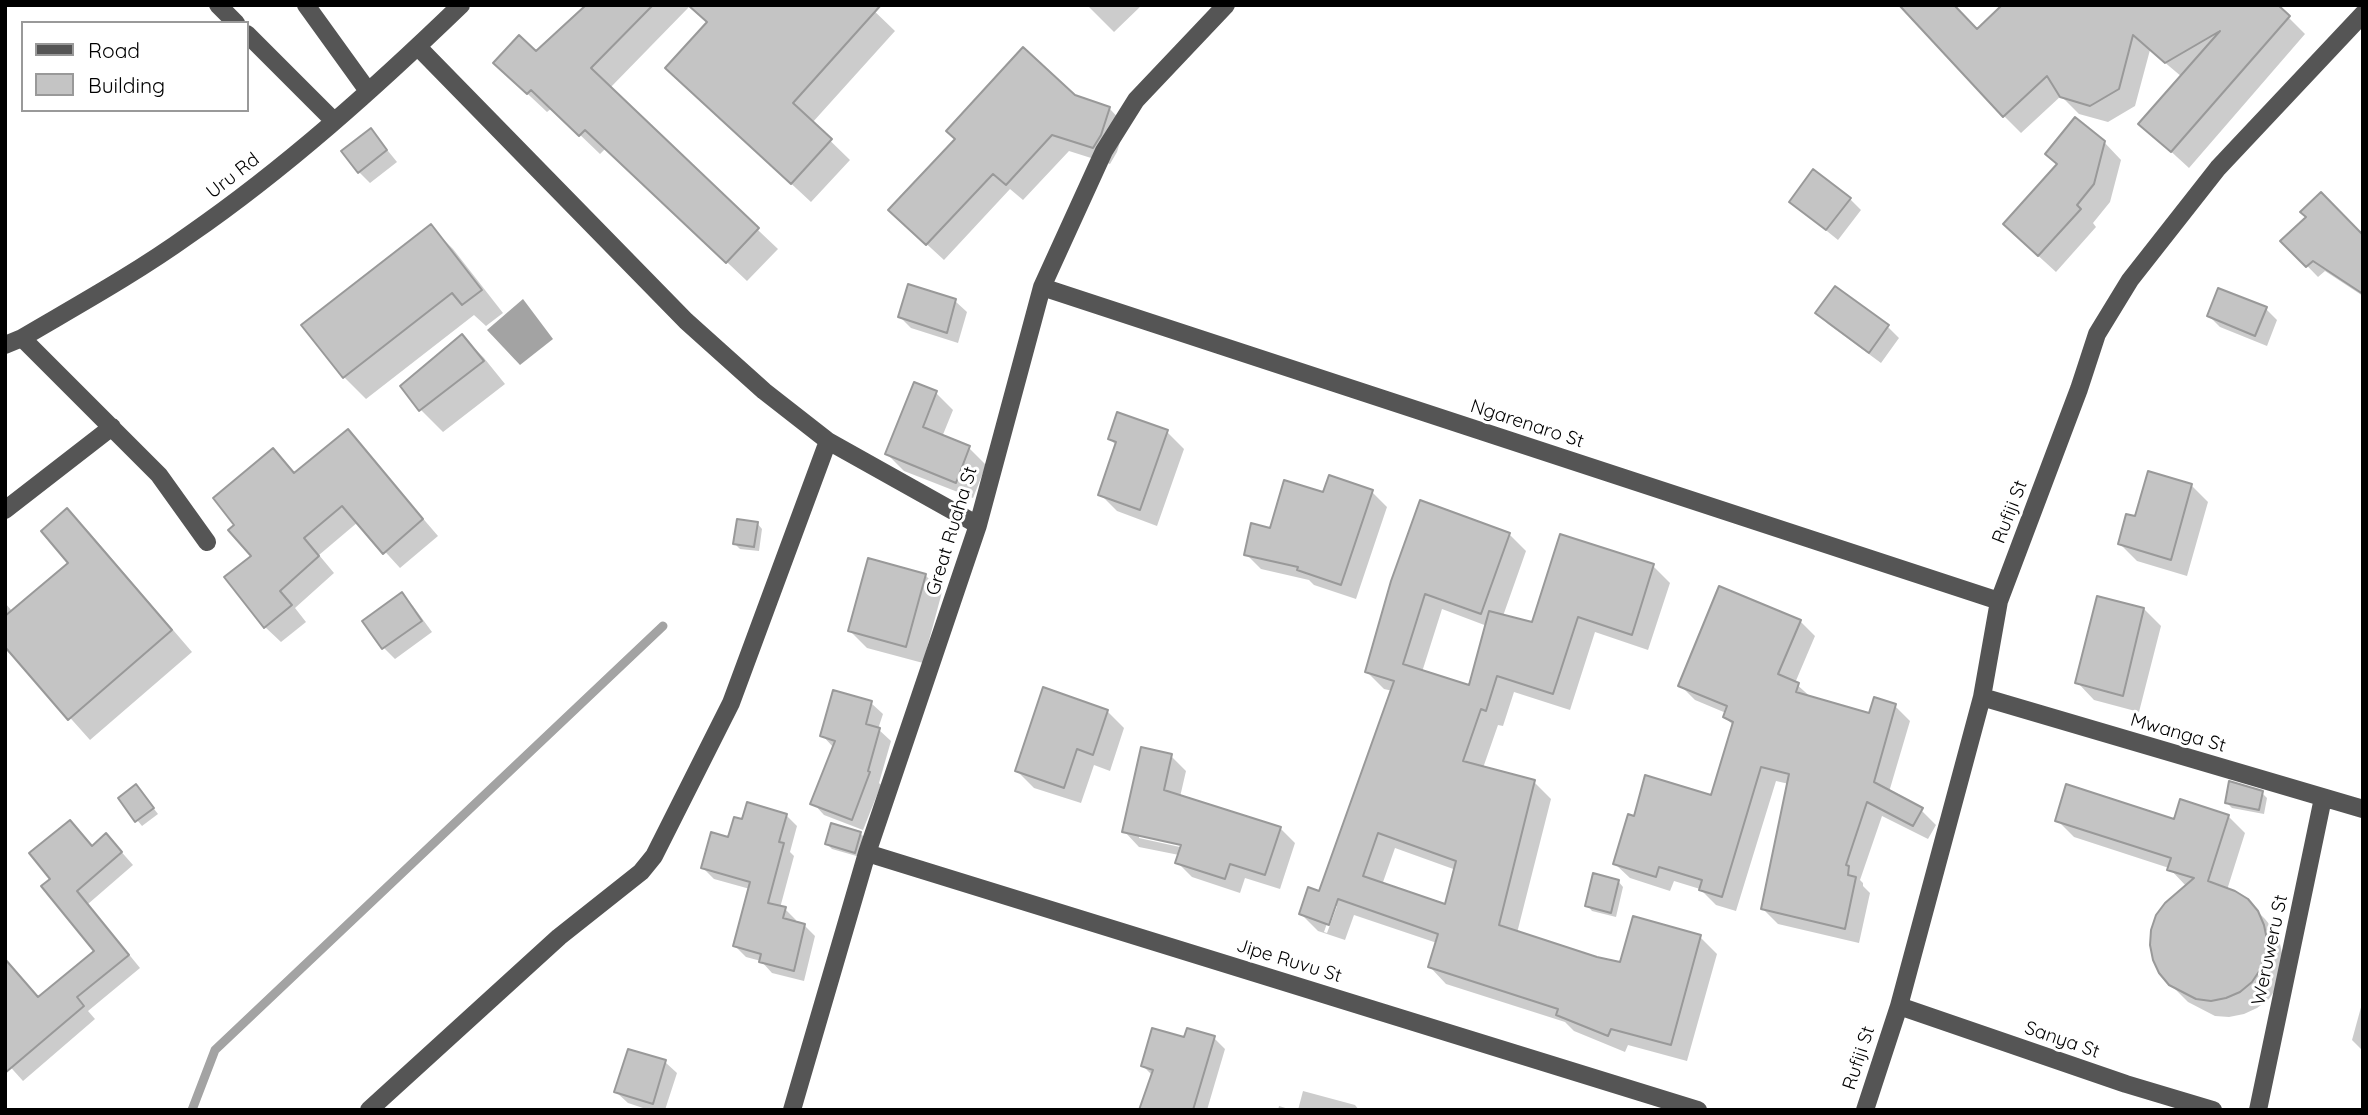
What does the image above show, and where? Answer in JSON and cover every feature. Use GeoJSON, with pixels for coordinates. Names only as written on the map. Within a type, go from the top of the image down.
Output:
{"type":"FeatureCollection","features":[{"type":"Feature","properties":{"kind":"street"},"geometry":{"type":"LineString","coordinates":[[218,5],[234,21]]}},
{"type":"Feature","properties":{"kind":"street"},"geometry":{"type":"LineString","coordinates":[[306,5],[368,91]]}},
{"type":"Feature","properties":{"kind":"street","name":"Uru Rd"},"geometry":{"type":"LineString","coordinates":[[13,342],[119,281],[190,235],[334,121],[461,5]]}},
{"type":"Feature","properties":{"kind":"street","name":"Great Ruaha St"},"geometry":{"type":"LineString","coordinates":[[792,1110],[867,853],[978,525],[1042,287],[1104,152],[1136,100],[1226,5]]}},
{"type":"Feature","properties":{"kind":"street","name":"Rufiji St"},"geometry":{"type":"LineString","coordinates":[[1865,1110],[1899,1006],[1982,697],[1999,601],[2097,334],[2130,279],[2218,168],[2355,12]]}},
{"type":"Feature","properties":{"kind":"street"},"geometry":{"type":"LineString","coordinates":[[248,35],[334,121]]}},
{"type":"Feature","properties":{"kind":"street"},"geometry":{"type":"LineString","coordinates":[[418,47],[687,321],[764,391],[828,441],[978,525]]}},
{"type":"Feature","properties":{"kind":"street","name":"Ngarenaro St"},"geometry":{"type":"LineString","coordinates":[[1042,287],[1999,601]]}},
{"type":"Feature","properties":{"kind":"street"},"geometry":{"type":"LineString","coordinates":[[13,342],[112,427],[159,475],[207,542]]}},
{"type":"Feature","properties":{"kind":"street"},"geometry":{"type":"LineString","coordinates":[[5,510],[112,427]]}},
{"type":"Feature","properties":{"kind":"street"},"geometry":{"type":"LineString","coordinates":[[369,1110],[559,937],[641,872],[654,856],[731,703],[828,441]]}},
{"type":"Feature","properties":{"kind":"street","name":"Mwanga St"},"geometry":{"type":"LineString","coordinates":[[1982,697],[2363,809]]}},
{"type":"Feature","properties":{"kind":"street","name":"Weruweru St"},"geometry":{"type":"LineString","coordinates":[[2258,1110],[2323,798]]}},
{"type":"Feature","properties":{"kind":"street","name":"Jipe Ruvu St"},"geometry":{"type":"LineString","coordinates":[[867,853],[1699,1110]]}},
{"type":"Feature","properties":{"kind":"street","name":"Sanya St"},"geometry":{"type":"LineString","coordinates":[[1899,1006],[2126,1084],[2213,1110]]}},
{"type":"Feature","properties":{"kind":"shaded area"},"geometry":{"type":"Polygon","coordinates":[[[523,299],[553,339],[520,365],[487,330],[523,299]]]}},
{"type":"Feature","properties":{"kind":"building"},"geometry":{"type":"Polygon","coordinates":[[[586,5],[653,5],[591,68],[759,228],[726,263],[585,130],[579,136],[531,90],[527,94],[493,63],[519,35],[536,51],[586,5]]]}},
{"type":"Feature","properties":{"kind":"building"},"geometry":{"type":"Polygon","coordinates":[[[688,5],[881,5],[793,103],[832,139],[791,184],[665,68],[707,22],[688,5]]]}},
{"type":"Feature","properties":{"kind":"building"},"geometry":{"type":"Polygon","coordinates":[[[1899,5],[1954,5],[1977,29],[2002,5],[2278,5],[2290,16],[2171,152],[2138,124],[2220,31],[2165,63],[2133,35],[2119,89],[2090,106],[2060,97],[2047,76],[2003,117],[1899,5]]]}},
{"type":"Feature","properties":{"kind":"building"},"geometry":{"type":"Polygon","coordinates":[[[1023,47],[1075,95],[1110,107],[1101,135],[1093,148],[1052,135],[1006,185],[993,174],[926,245],[888,210],[955,139],[946,131],[1023,47]]]}},
{"type":"Feature","properties":{"kind":"building"},"geometry":{"type":"Polygon","coordinates":[[[2075,117],[2105,141],[2094,184],[2077,205],[2081,209],[2038,256],[2003,224],[2057,164],[2045,154],[2075,117]]]}},
{"type":"Feature","properties":{"kind":"building"},"geometry":{"type":"Polygon","coordinates":[[[371,128],[387,150],[358,173],[341,151],[371,128]]]}},
{"type":"Feature","properties":{"kind":"building"},"geometry":{"type":"Polygon","coordinates":[[[1813,169],[1851,198],[1826,230],[1789,202],[1813,169]]]}},
{"type":"Feature","properties":{"kind":"building"},"geometry":{"type":"Polygon","coordinates":[[[2321,192],[2363,235],[2363,294],[2313,261],[2306,267],[2280,241],[2306,217],[2300,212],[2321,192]]]}},
{"type":"Feature","properties":{"kind":"building"},"geometry":{"type":"Polygon","coordinates":[[[431,224],[482,290],[462,305],[452,293],[343,378],[301,325],[431,224]]]}},
{"type":"Feature","properties":{"kind":"building"},"geometry":{"type":"Polygon","coordinates":[[[908,284],[956,299],[947,333],[898,317],[908,284]]]}},
{"type":"Feature","properties":{"kind":"building"},"geometry":{"type":"Polygon","coordinates":[[[1835,286],[1889,325],[1869,353],[1815,313],[1835,286]]]}},
{"type":"Feature","properties":{"kind":"building"},"geometry":{"type":"Polygon","coordinates":[[[2218,288],[2267,307],[2255,336],[2207,316],[2218,288]]]}},
{"type":"Feature","properties":{"kind":"building"},"geometry":{"type":"Polygon","coordinates":[[[462,334],[484,361],[419,411],[400,386],[462,334]]]}},
{"type":"Feature","properties":{"kind":"building"},"geometry":{"type":"Polygon","coordinates":[[[914,382],[937,391],[923,427],[970,446],[956,483],[885,454],[914,382]]]}},
{"type":"Feature","properties":{"kind":"building"},"geometry":{"type":"Polygon","coordinates":[[[1117,412],[1168,430],[1140,510],[1098,495],[1116,442],[1108,439],[1117,412]]]}},
{"type":"Feature","properties":{"kind":"building"},"geometry":{"type":"Polygon","coordinates":[[[348,429],[423,519],[383,554],[342,506],[304,538],[319,556],[280,591],[292,605],[264,628],[224,577],[251,556],[228,530],[234,525],[213,498],[273,448],[294,473],[348,429]]]}},
{"type":"Feature","properties":{"kind":"building"},"geometry":{"type":"Polygon","coordinates":[[[2148,471],[2192,484],[2171,560],[2118,544],[2126,514],[2135,516],[2148,471]]]}},
{"type":"Feature","properties":{"kind":"building"},"geometry":{"type":"Polygon","coordinates":[[[1329,475],[1373,490],[1341,585],[1297,570],[1298,567],[1244,555],[1251,523],[1270,528],[1284,480],[1323,492],[1329,475]]]}},
{"type":"Feature","properties":{"kind":"building"},"geometry":{"type":"Polygon","coordinates":[[[1420,500],[1510,533],[1481,614],[1425,594],[1403,664],[1469,685],[1489,611],[1532,622],[1560,534],[1654,564],[1632,635],[1578,617],[1553,694],[1497,676],[1486,711],[1481,709],[1463,761],[1535,780],[1499,925],[1620,962],[1633,916],[1701,935],[1671,1045],[1611,1029],[1608,1036],[1556,1015],[1558,1009],[1428,967],[1438,934],[1338,899],[1329,925],[1299,914],[1308,887],[1319,891],[1394,681],[1365,672],[1391,581],[1420,500]],[[1378,833],[1363,876],[1445,904],[1456,861],[1378,833]]]}},
{"type":"Feature","properties":{"kind":"building"},"geometry":{"type":"Polygon","coordinates":[[[67,508],[172,630],[68,720],[5,647],[5,616],[68,563],[41,531],[67,508]]]}},
{"type":"Feature","properties":{"kind":"building"},"geometry":{"type":"Polygon","coordinates":[[[737,519],[758,522],[754,547],[733,544],[737,519]]]}},
{"type":"Feature","properties":{"kind":"building"},"geometry":{"type":"Polygon","coordinates":[[[868,558],[926,574],[906,647],[848,631],[868,558]]]}},
{"type":"Feature","properties":{"kind":"building"},"geometry":{"type":"Polygon","coordinates":[[[1719,586],[1801,620],[1778,674],[1799,683],[1796,692],[1869,713],[1874,697],[1896,704],[1874,782],[1923,808],[1913,826],[1867,802],[1846,865],[1849,866],[1848,875],[1856,877],[1845,929],[1761,909],[1789,774],[1761,767],[1722,897],[1699,890],[1702,880],[1659,867],[1656,877],[1613,864],[1628,814],[1634,816],[1645,775],[1711,795],[1733,722],[1723,717],[1727,706],[1678,686],[1719,586]]]}},
{"type":"Feature","properties":{"kind":"building"},"geometry":{"type":"Polygon","coordinates":[[[402,592],[422,621],[382,649],[362,621],[402,592]]]}},
{"type":"Feature","properties":{"kind":"building"},"geometry":{"type":"Polygon","coordinates":[[[2097,596],[2144,608],[2123,696],[2075,683],[2097,596]]]}},
{"type":"Feature","properties":{"kind":"building"},"geometry":{"type":"Polygon","coordinates":[[[1043,687],[1108,710],[1093,755],[1077,749],[1064,788],[1015,771],[1043,687]]]}},
{"type":"Feature","properties":{"kind":"building"},"geometry":{"type":"Polygon","coordinates":[[[833,690],[872,701],[866,724],[880,728],[868,771],[870,772],[852,820],[810,804],[835,741],[820,736],[833,690]]]}},
{"type":"Feature","properties":{"kind":"building"},"geometry":{"type":"Polygon","coordinates":[[[1141,747],[1172,754],[1164,790],[1281,827],[1265,875],[1230,864],[1225,879],[1175,863],[1181,845],[1122,832],[1141,747]]]}},
{"type":"Feature","properties":{"kind":"building"},"geometry":{"type":"Polygon","coordinates":[[[2229,781],[2263,791],[2259,810],[2225,803],[2229,781]]]}},
{"type":"Feature","properties":{"kind":"building"},"geometry":{"type":"Polygon","coordinates":[[[136,784],[154,808],[135,822],[118,798],[136,784]]]}},
{"type":"Feature","properties":{"kind":"building"},"geometry":{"type":"Polygon","coordinates":[[[2066,784],[2174,819],[2180,799],[2229,815],[2208,881],[2235,891],[2248,899],[2258,911],[2267,940],[2260,970],[2252,982],[2240,992],[2211,1001],[2196,999],[2169,985],[2153,960],[2151,930],[2156,915],[2165,903],[2194,878],[2167,870],[2171,858],[2055,821],[2066,784]]]}},
{"type":"Feature","properties":{"kind":"building"},"geometry":{"type":"Polygon","coordinates":[[[747,802],[787,814],[779,842],[784,843],[768,903],[786,907],[783,918],[805,924],[794,971],[759,962],[761,954],[733,946],[750,882],[701,868],[711,832],[728,837],[734,817],[742,819],[747,802]]]}},
{"type":"Feature","properties":{"kind":"building"},"geometry":{"type":"Polygon","coordinates":[[[70,820],[92,846],[106,833],[122,852],[77,891],[129,955],[77,997],[84,1006],[5,1073],[5,959],[38,997],[94,951],[41,886],[50,879],[29,853],[70,820]]]}},
{"type":"Feature","properties":{"kind":"building"},"geometry":{"type":"Polygon","coordinates":[[[831,823],[861,832],[855,853],[825,844],[831,823]]]}},
{"type":"Feature","properties":{"kind":"building"},"geometry":{"type":"Polygon","coordinates":[[[1593,873],[1619,880],[1611,913],[1585,906],[1593,873]]]}},
{"type":"Feature","properties":{"kind":"building"},"geometry":{"type":"Polygon","coordinates":[[[1152,1028],[1184,1037],[1187,1028],[1215,1036],[1193,1110],[1139,1110],[1153,1070],[1141,1066],[1152,1028]]]}},
{"type":"Feature","properties":{"kind":"building"},"geometry":{"type":"Polygon","coordinates":[[[628,1049],[666,1060],[653,1104],[614,1092],[628,1049]]]}},
{"type":"Feature","properties":{"kind":"waterway"},"geometry":{"type":"LineString","coordinates":[[192,1110],[215,1050],[663,626]]}}]}
